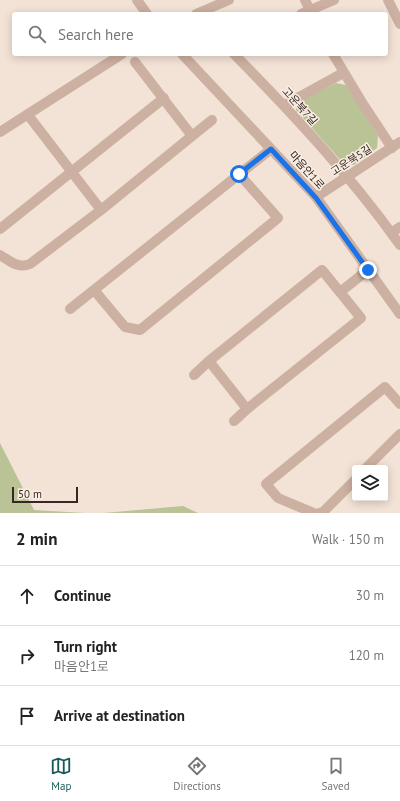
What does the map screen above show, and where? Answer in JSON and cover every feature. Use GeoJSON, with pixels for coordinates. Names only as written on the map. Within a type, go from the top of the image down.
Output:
{"type":"FeatureCollection","features":[{"type":"Feature","properties":{"kind":"street"},"geometry":{"type":"LineString","coordinates":[[137,0],[146,12]]}},
{"type":"Feature","properties":{"kind":"street"},"geometry":{"type":"LineString","coordinates":[[201,12],[229,0]]}},
{"type":"Feature","properties":{"kind":"street"},"geometry":{"type":"LineString","coordinates":[[305,0],[308,12]]}},
{"type":"Feature","properties":{"kind":"street"},"geometry":{"type":"LineString","coordinates":[[310,12],[334,0]]}},
{"type":"Feature","properties":{"kind":"street"},"geometry":{"type":"LineString","coordinates":[[388,0],[400,24]]}},
{"type":"Feature","properties":{"kind":"street"},"geometry":{"type":"LineString","coordinates":[[0,132],[119,56]]}},
{"type":"Feature","properties":{"kind":"street","name":"마음안1로"},"geometry":{"type":"LineString","coordinates":[[184,56],[316,198],[400,314]]}},
{"type":"Feature","properties":{"kind":"street","name":"고운북7길"},"geometry":{"type":"LineString","coordinates":[[236,56],[284,105],[347,177],[400,245]]}},
{"type":"Feature","properties":{"kind":"street"},"geometry":{"type":"LineString","coordinates":[[334,56],[343,73],[396,145]]}},
{"type":"Feature","properties":{"kind":"street"},"geometry":{"type":"LineString","coordinates":[[135,62],[192,136]]}},
{"type":"Feature","properties":{"kind":"street"},"geometry":{"type":"LineString","coordinates":[[284,105],[343,73]]}},
{"type":"Feature","properties":{"kind":"street"},"geometry":{"type":"LineString","coordinates":[[0,229],[164,98]]}},
{"type":"Feature","properties":{"kind":"street"},"geometry":{"type":"LineString","coordinates":[[28,115],[101,210]]}},
{"type":"Feature","properties":{"kind":"street"},"geometry":{"type":"LineString","coordinates":[[0,255],[16,265],[24,266],[30,264],[101,210],[212,120]]}},
{"type":"Feature","properties":{"kind":"street","name":"고운북5길"},"geometry":{"type":"LineString","coordinates":[[316,198],[396,145]]}},
{"type":"Feature","properties":{"kind":"street"},"geometry":{"type":"LineString","coordinates":[[70,308],[271,149]]}},
{"type":"Feature","properties":{"kind":"street"},"geometry":{"type":"LineString","coordinates":[[94,290],[125,327],[140,330],[278,218],[239,174]]}},
{"type":"Feature","properties":{"kind":"street"},"geometry":{"type":"LineString","coordinates":[[391,233],[400,227]]}},
{"type":"Feature","properties":{"kind":"street"},"geometry":{"type":"LineString","coordinates":[[194,375],[209,361],[322,270],[361,318],[234,421]]}},
{"type":"Feature","properties":{"kind":"street"},"geometry":{"type":"LineString","coordinates":[[340,292],[368,270]]}},
{"type":"Feature","properties":{"kind":"street"},"geometry":{"type":"LineString","coordinates":[[209,361],[247,409]]}},
{"type":"Feature","properties":{"kind":"street"},"geometry":{"type":"LineString","coordinates":[[314,513],[278,498],[266,484],[385,387],[400,404]]}},
{"type":"Feature","properties":{"kind":"street"},"geometry":{"type":"LineString","coordinates":[[369,465],[400,434]]}},
{"type":"Feature","properties":{"kind":"street"},"geometry":{"type":"LineString","coordinates":[[319,513],[323,512],[352,483]]}},
{"type":"Feature","properties":{"kind":"green space"},"geometry":{"type":"Polygon","coordinates":[[[336,83],[346,85],[378,136],[377,148],[354,165],[343,163],[296,110],[297,103],[336,83]]]}},
{"type":"Feature","properties":{"kind":"green space"},"geometry":{"type":"Polygon","coordinates":[[[0,443],[34,510],[85,513],[0,513],[0,443]]]}},
{"type":"Feature","properties":{"kind":"green space"},"geometry":{"type":"Polygon","coordinates":[[[183,506],[198,513],[104,513],[183,506]]]}},
{"type":"Feature","properties":{"kind":"route"},"geometry":{"type":"LineString","coordinates":[[239,174],[271,149],[316,198],[368,270]]}}]}
